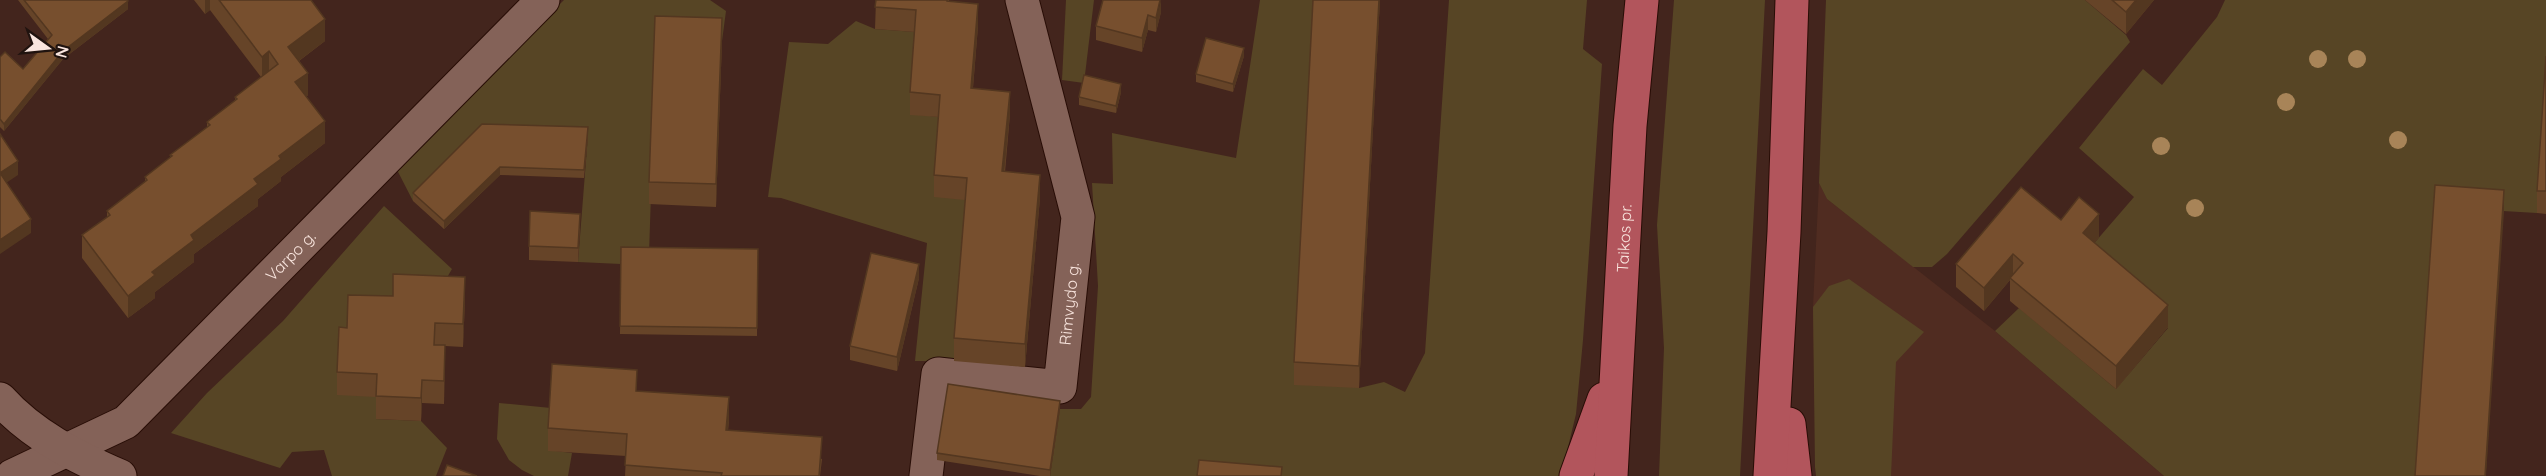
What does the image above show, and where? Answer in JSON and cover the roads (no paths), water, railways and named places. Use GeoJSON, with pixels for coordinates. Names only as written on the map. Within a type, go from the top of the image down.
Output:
{"type":"FeatureCollection","features":[{"type":"Feature","properties":{"kind":"main road","name":"Taikos pr."},"geometry":{"type":"LineString","coordinates":[[1611,476],[1630,126],[1642,0]]}},
{"type":"Feature","properties":{"kind":"main road"},"geometry":{"type":"LineString","coordinates":[[1770,476],[1779,339],[1792,0]]}},
{"type":"Feature","properties":{"kind":"main road"},"geometry":{"type":"LineString","coordinates":[[1779,339],[1795,476]]}},
{"type":"Feature","properties":{"kind":"main road"},"geometry":{"type":"LineString","coordinates":[[1576,476],[1616,363]]}},
{"type":"Feature","properties":{"kind":"street","name":"Varpo g."},"geometry":{"type":"LineString","coordinates":[[12,476],[126,422],[543,0]]}},
{"type":"Feature","properties":{"kind":"street","name":"Rimvydo g."},"geometry":{"type":"LineString","coordinates":[[926,476],[938,374],[1060,387],[1078,217],[1022,0]]}},
{"type":"Feature","properties":{"kind":"street"},"geometry":{"type":"LineString","coordinates":[[0,399],[16,416],[64,450],[120,476]]}}]}
